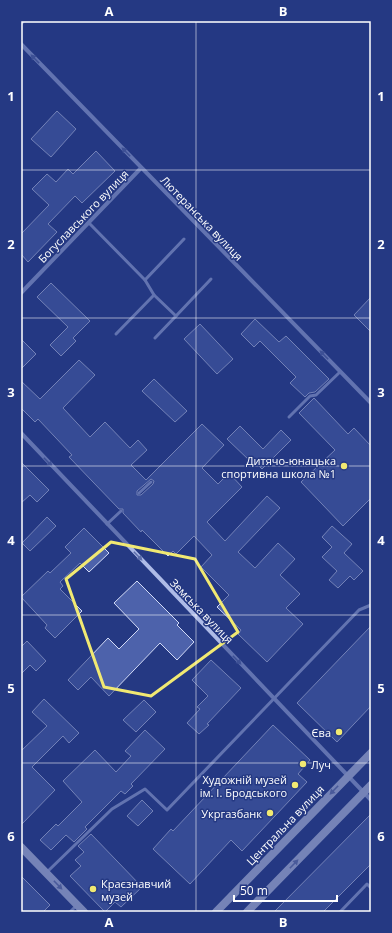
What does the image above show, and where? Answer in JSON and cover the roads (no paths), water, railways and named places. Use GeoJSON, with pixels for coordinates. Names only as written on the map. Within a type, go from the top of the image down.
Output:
{"type":"FeatureCollection","features":[{"type":"Feature","properties":{"kind":"main road","name":"Центральна вулиця"},"geometry":{"type":"LineString","coordinates":[[216,912],[371,752]]}},
{"type":"Feature","properties":{"kind":"main road"},"geometry":{"type":"LineString","coordinates":[[247,912],[371,785]]}},
{"type":"Feature","properties":{"kind":"main road"},"geometry":{"type":"LineString","coordinates":[[21,847],[84,912]]}},
{"type":"Feature","properties":{"kind":"street","name":"Лютеранська вулиця"},"geometry":{"type":"LineString","coordinates":[[21,44],[371,403]]}},
{"type":"Feature","properties":{"kind":"street","name":"Богуславського вулиця"},"geometry":{"type":"LineString","coordinates":[[21,293],[141,168]]}},
{"type":"Feature","properties":{"kind":"street","name":"Земська вулиця"},"geometry":{"type":"LineString","coordinates":[[21,433],[371,800]]}},
{"type":"Feature","properties":{"kind":"lane"},"geometry":{"type":"LineString","coordinates":[[88,223],[145,280],[154,295],[176,316]]}},
{"type":"Feature","properties":{"kind":"lane"},"geometry":{"type":"LineString","coordinates":[[145,280],[184,239]]}},
{"type":"Feature","properties":{"kind":"lane"},"geometry":{"type":"LineString","coordinates":[[155,338],[211,279]]}},
{"type":"Feature","properties":{"kind":"lane"},"geometry":{"type":"LineString","coordinates":[[116,334],[154,295]]}},
{"type":"Feature","properties":{"kind":"lane"},"geometry":{"type":"LineString","coordinates":[[289,416],[310,396],[316,395],[340,372]]}},
{"type":"Feature","properties":{"kind":"lane"},"geometry":{"type":"LineString","coordinates":[[139,493],[150,482]]}},
{"type":"Feature","properties":{"kind":"lane"},"geometry":{"type":"LineString","coordinates":[[107,524],[121,511]]}},
{"type":"Feature","properties":{"kind":"lane"},"geometry":{"type":"LineString","coordinates":[[46,873],[112,809],[145,789],[167,810],[359,610],[371,605]]}},
{"type":"Feature","properties":{"kind":"lane"},"geometry":{"type":"LineString","coordinates":[[340,912],[367,884],[371,888]]}},
{"type":"Feature","properties":{"kind":"lane"},"geometry":{"type":"LineString","coordinates":[[70,912],[77,904]]}},
{"type":"Feature","properties":{"kind":"place","name":"Дитячо-юнацька спортивна школа №1"},"geometry":{"type":"Point","coordinates":[344,466]}},
{"type":"Feature","properties":{"kind":"place","name":"Єва"},"geometry":{"type":"Point","coordinates":[339,732]}},
{"type":"Feature","properties":{"kind":"place","name":"Луч"},"geometry":{"type":"Point","coordinates":[303,764]}},
{"type":"Feature","properties":{"kind":"place","name":"Художній музей ім. І. Бродського"},"geometry":{"type":"Point","coordinates":[295,785]}},
{"type":"Feature","properties":{"kind":"place","name":"Укргазбанк"},"geometry":{"type":"Point","coordinates":[270,813]}},
{"type":"Feature","properties":{"kind":"place","name":"Краєзнавчий музей"},"geometry":{"type":"Point","coordinates":[93,889]}}]}
